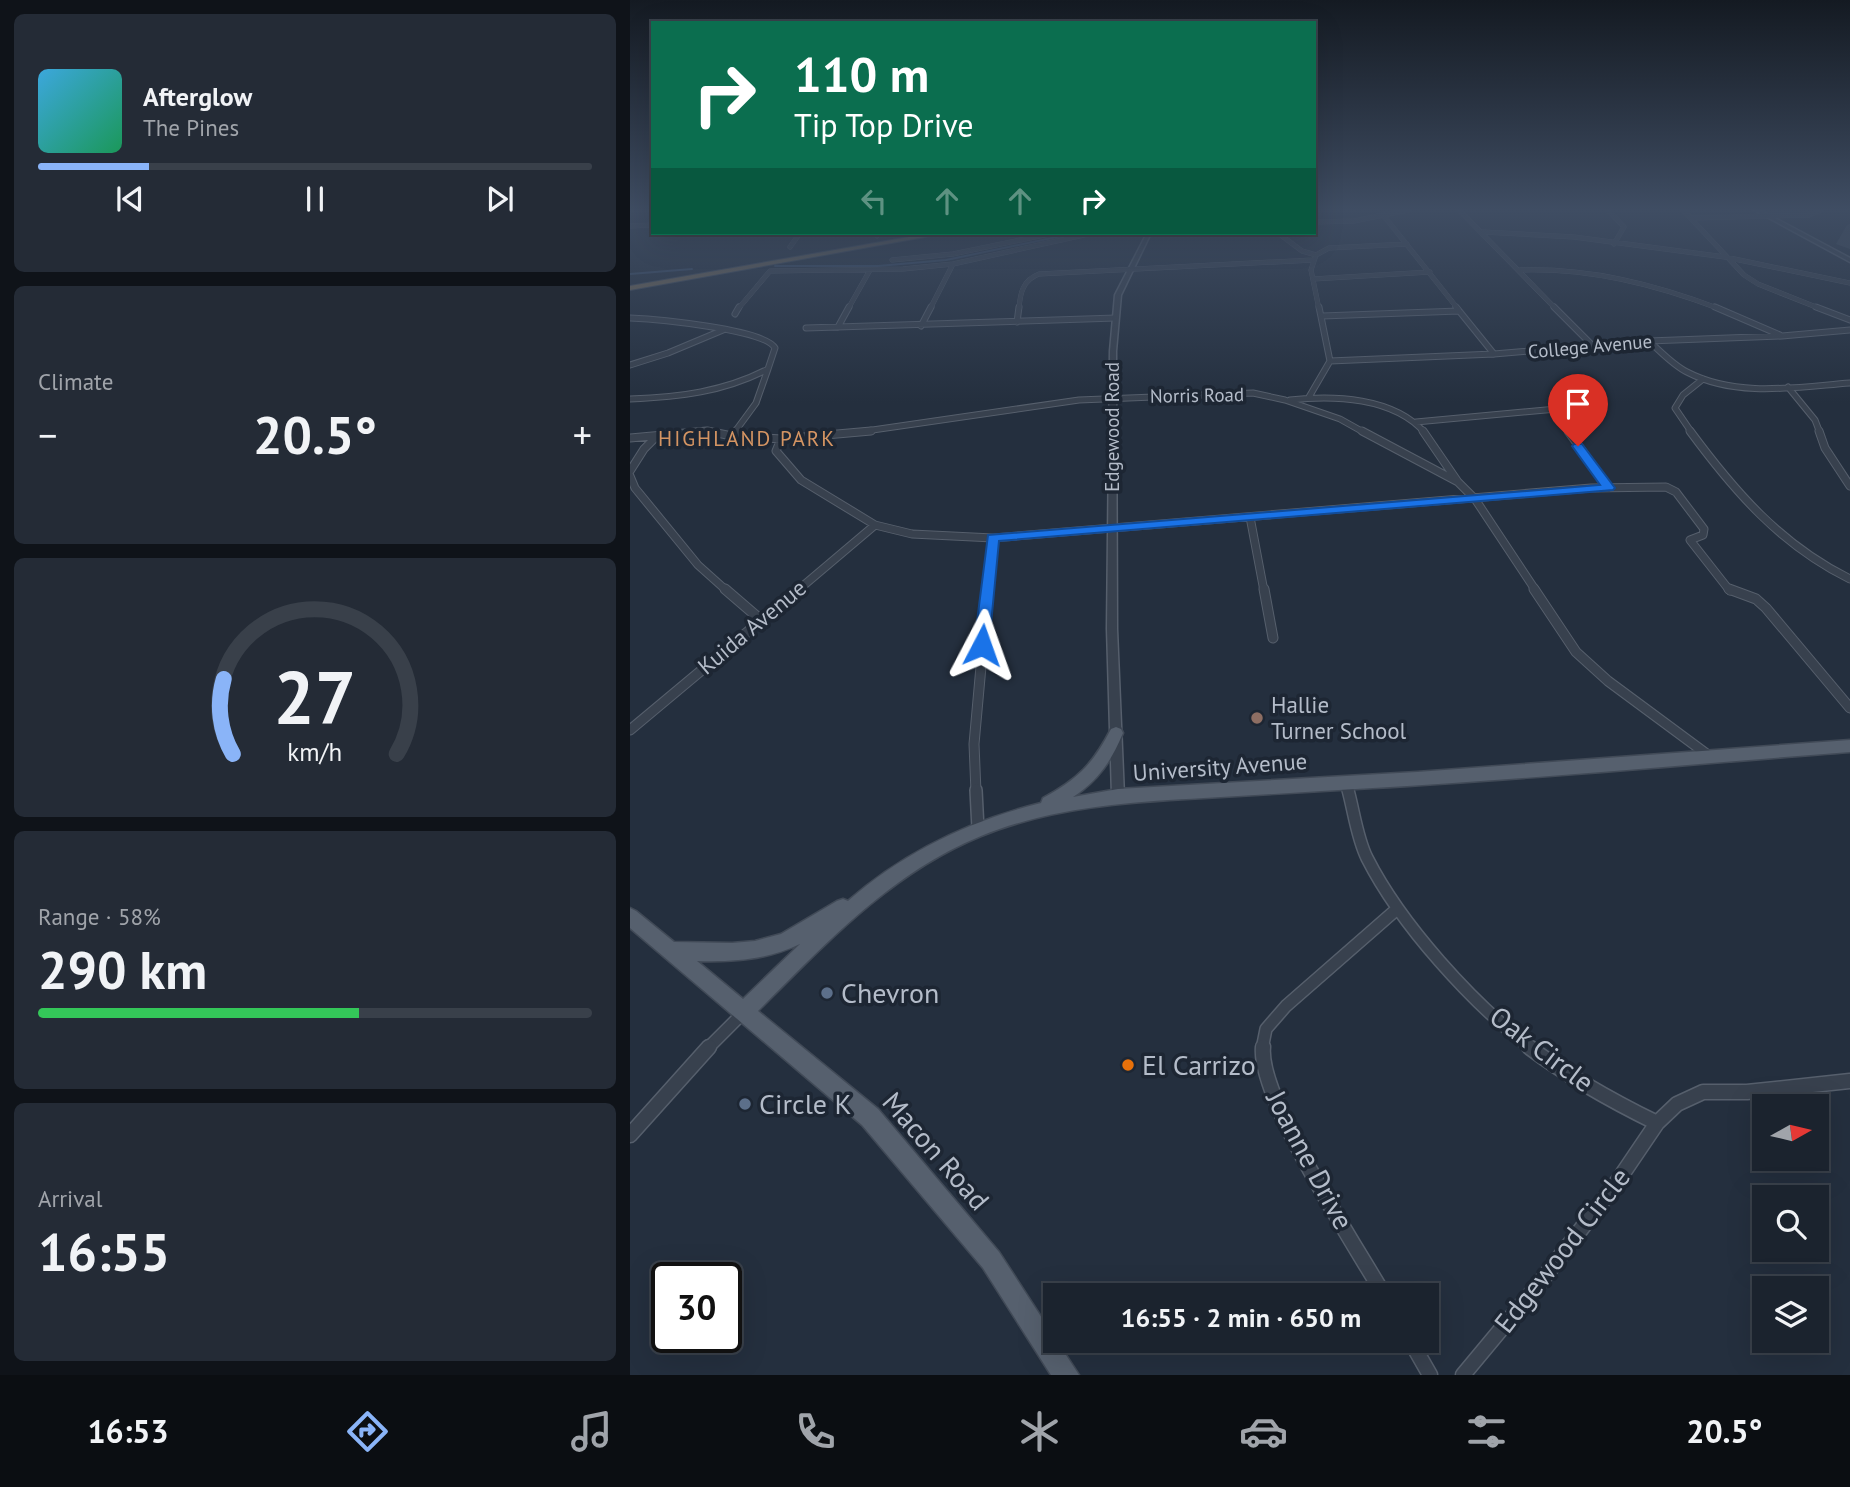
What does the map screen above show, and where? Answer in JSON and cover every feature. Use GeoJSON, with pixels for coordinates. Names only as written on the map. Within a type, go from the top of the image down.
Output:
{"type":"FeatureCollection","features":[{"type":"Feature","properties":{"kind":"highway"},"geometry":{"type":"LineString","coordinates":[[630,286],[681,274]]}},
{"type":"Feature","properties":{"kind":"highway"},"geometry":{"type":"LineString","coordinates":[[630,286],[711,274]]}},
{"type":"Feature","properties":{"kind":"main road"},"geometry":{"type":"LineString","coordinates":[[1039,810],[1086,781],[1107,755],[1116,733]]}},
{"type":"Feature","properties":{"kind":"main road","name":"University Avenue"},"geometry":{"type":"LineString","coordinates":[[746,1010],[801,955],[880,884],[933,850],[978,829],[1039,810],[1118,796],[1417,779],[1850,746]]}},
{"type":"Feature","properties":{"kind":"main road"},"geometry":{"type":"LineString","coordinates":[[673,951],[738,951],[766,947],[820,923],[880,884]]}},
{"type":"Feature","properties":{"kind":"main road","name":"Macon Road"},"geometry":{"type":"LineString","coordinates":[[630,916],[746,1010],[870,1117],[991,1260],[1066,1375]]}},
{"type":"Feature","properties":{"kind":"street"},"geometry":{"type":"LineString","coordinates":[[735,314],[743,300],[767,274]]}},
{"type":"Feature","properties":{"kind":"street"},"geometry":{"type":"LineString","coordinates":[[838,327],[868,274]]}},
{"type":"Feature","properties":{"kind":"street"},"geometry":{"type":"LineString","coordinates":[[921,326],[948,274]]}},
{"type":"Feature","properties":{"kind":"street"},"geometry":{"type":"LineString","coordinates":[[1017,322],[1021,292],[1026,281],[1038,274]]}},
{"type":"Feature","properties":{"kind":"street","name":"Edgewood Road"},"geometry":{"type":"LineString","coordinates":[[1118,796],[1112,526],[1113,397],[1118,295],[1127,274]]}},
{"type":"Feature","properties":{"kind":"street"},"geometry":{"type":"LineString","coordinates":[[1309,397],[1331,361],[1312,274]]}},
{"type":"Feature","properties":{"kind":"street"},"geometry":{"type":"LineString","coordinates":[[1314,279],[1394,274]]}},
{"type":"Feature","properties":{"kind":"street"},"geometry":{"type":"LineString","coordinates":[[1432,274],[1494,354]]}},
{"type":"Feature","properties":{"kind":"street"},"geometry":{"type":"LineString","coordinates":[[1524,274],[1593,346]]}},
{"type":"Feature","properties":{"kind":"street"},"geometry":{"type":"LineString","coordinates":[[1590,274],[1699,300],[1782,336]]}},
{"type":"Feature","properties":{"kind":"street"},"geometry":{"type":"LineString","coordinates":[[1743,274],[1758,284],[1850,320]]}},
{"type":"Feature","properties":{"kind":"street"},"geometry":{"type":"LineString","coordinates":[[1808,274],[1850,283]]}},
{"type":"Feature","properties":{"kind":"street"},"geometry":{"type":"LineString","coordinates":[[1322,316],[1459,311]]}},
{"type":"Feature","properties":{"kind":"street"},"geometry":{"type":"LineString","coordinates":[[630,318],[662,319],[772,342],[775,348],[756,403],[732,436]]}},
{"type":"Feature","properties":{"kind":"street"},"geometry":{"type":"LineString","coordinates":[[806,328],[1116,318]]}},
{"type":"Feature","properties":{"kind":"street"},"geometry":{"type":"LineString","coordinates":[[630,365],[668,353],[723,330]]}},
{"type":"Feature","properties":{"kind":"street","name":"College Avenue"},"geometry":{"type":"LineString","coordinates":[[1331,361],[1494,354],[1649,341],[1782,336],[1850,330]]}},
{"type":"Feature","properties":{"kind":"street"},"geometry":{"type":"LineString","coordinates":[[1649,341],[1685,370],[1703,379],[1745,388],[1850,383]]}},
{"type":"Feature","properties":{"kind":"street"},"geometry":{"type":"LineString","coordinates":[[741,383],[768,369]]}},
{"type":"Feature","properties":{"kind":"street"},"geometry":{"type":"LineString","coordinates":[[630,399],[680,397],[765,379]]}},
{"type":"Feature","properties":{"kind":"street"},"geometry":{"type":"LineString","coordinates":[[1703,379],[1688,389],[1677,402],[1675,408],[1684,425],[1751,508],[1796,547],[1850,579]]}},
{"type":"Feature","properties":{"kind":"street"},"geometry":{"type":"LineString","coordinates":[[1788,387],[1815,420],[1825,448],[1850,486]]}},
{"type":"Feature","properties":{"kind":"street","name":"Norris Road"},"geometry":{"type":"LineString","coordinates":[[630,438],[707,431],[732,436],[781,439],[870,431],[1113,397],[1252,393],[1285,400],[1340,419],[1458,482],[1475,499],[1576,652],[1608,681],[1708,755]]}},
{"type":"Feature","properties":{"kind":"street"},"geometry":{"type":"LineString","coordinates":[[1285,400],[1309,397],[1350,399],[1382,407],[1416,422],[1458,482]]}},
{"type":"Feature","properties":{"kind":"street"},"geometry":{"type":"LineString","coordinates":[[1416,422],[1600,405]]}},
{"type":"Feature","properties":{"kind":"street"},"geometry":{"type":"LineString","coordinates":[[1553,409],[1609,488]]}},
{"type":"Feature","properties":{"kind":"street"},"geometry":{"type":"LineString","coordinates":[[656,437],[644,449],[630,474],[635,488],[698,565],[761,620]]}},
{"type":"Feature","properties":{"kind":"street"},"geometry":{"type":"LineString","coordinates":[[781,439],[776,451],[801,480],[875,525],[912,534],[993,538],[1112,526],[1609,488],[1666,487],[1676,492],[1704,529],[1703,535],[1690,540],[1731,592],[1756,598],[1850,708]]}},
{"type":"Feature","properties":{"kind":"street"},"geometry":{"type":"LineString","coordinates":[[1250,517],[1273,638]]}},
{"type":"Feature","properties":{"kind":"street","name":"Kuida Avenue"},"geometry":{"type":"LineString","coordinates":[[630,730],[875,525]]}},
{"type":"Feature","properties":{"kind":"street"},"geometry":{"type":"LineString","coordinates":[[978,829],[974,744],[993,538]]}},
{"type":"Feature","properties":{"kind":"street","name":"Oak Circle"},"geometry":{"type":"LineString","coordinates":[[1345,781],[1366,855],[1397,909],[1454,975],[1511,1033],[1557,1068],[1605,1097],[1657,1123]]}},
{"type":"Feature","properties":{"kind":"street","name":"Joanne Drive"},"geometry":{"type":"LineString","coordinates":[[1377,1283],[1301,1152],[1270,1087],[1262,1051],[1266,1029],[1286,1006],[1397,909]]}},
{"type":"Feature","properties":{"kind":"street"},"geometry":{"type":"LineString","coordinates":[[630,1135],[694,1062],[746,1010]]}},
{"type":"Feature","properties":{"kind":"street"},"geometry":{"type":"LineString","coordinates":[[1657,1123],[1676,1104],[1703,1092],[1747,1092],[1850,1081]]}},
{"type":"Feature","properties":{"kind":"street","name":"Edgewood Circle"},"geometry":{"type":"LineString","coordinates":[[1463,1375],[1542,1280],[1615,1185],[1657,1123]]}},
{"type":"Feature","properties":{"kind":"street"},"geometry":{"type":"LineString","coordinates":[[1417,1353],[1430,1375]]}},
{"type":"Feature","properties":{"kind":"place","name":"Hallie Turner School"},"geometry":{"type":"Point","coordinates":[1257,718]}},
{"type":"Feature","properties":{"kind":"place","name":"Chevron"},"geometry":{"type":"Point","coordinates":[827,993]}},
{"type":"Feature","properties":{"kind":"place","name":"El Carrizo"},"geometry":{"type":"Point","coordinates":[1128,1065]}},
{"type":"Feature","properties":{"kind":"place","name":"Circle K"},"geometry":{"type":"Point","coordinates":[745,1104]}},
{"type":"Feature","properties":{"kind":"district","name":"HIGHLAND PARK"},"geometry":{"type":"Point","coordinates":[747,439]}},
{"type":"Feature","properties":{"kind":"route"},"geometry":{"type":"LineString","coordinates":[[982,645],[993,538],[1112,526],[1609,488],[1578,446]]}}]}
